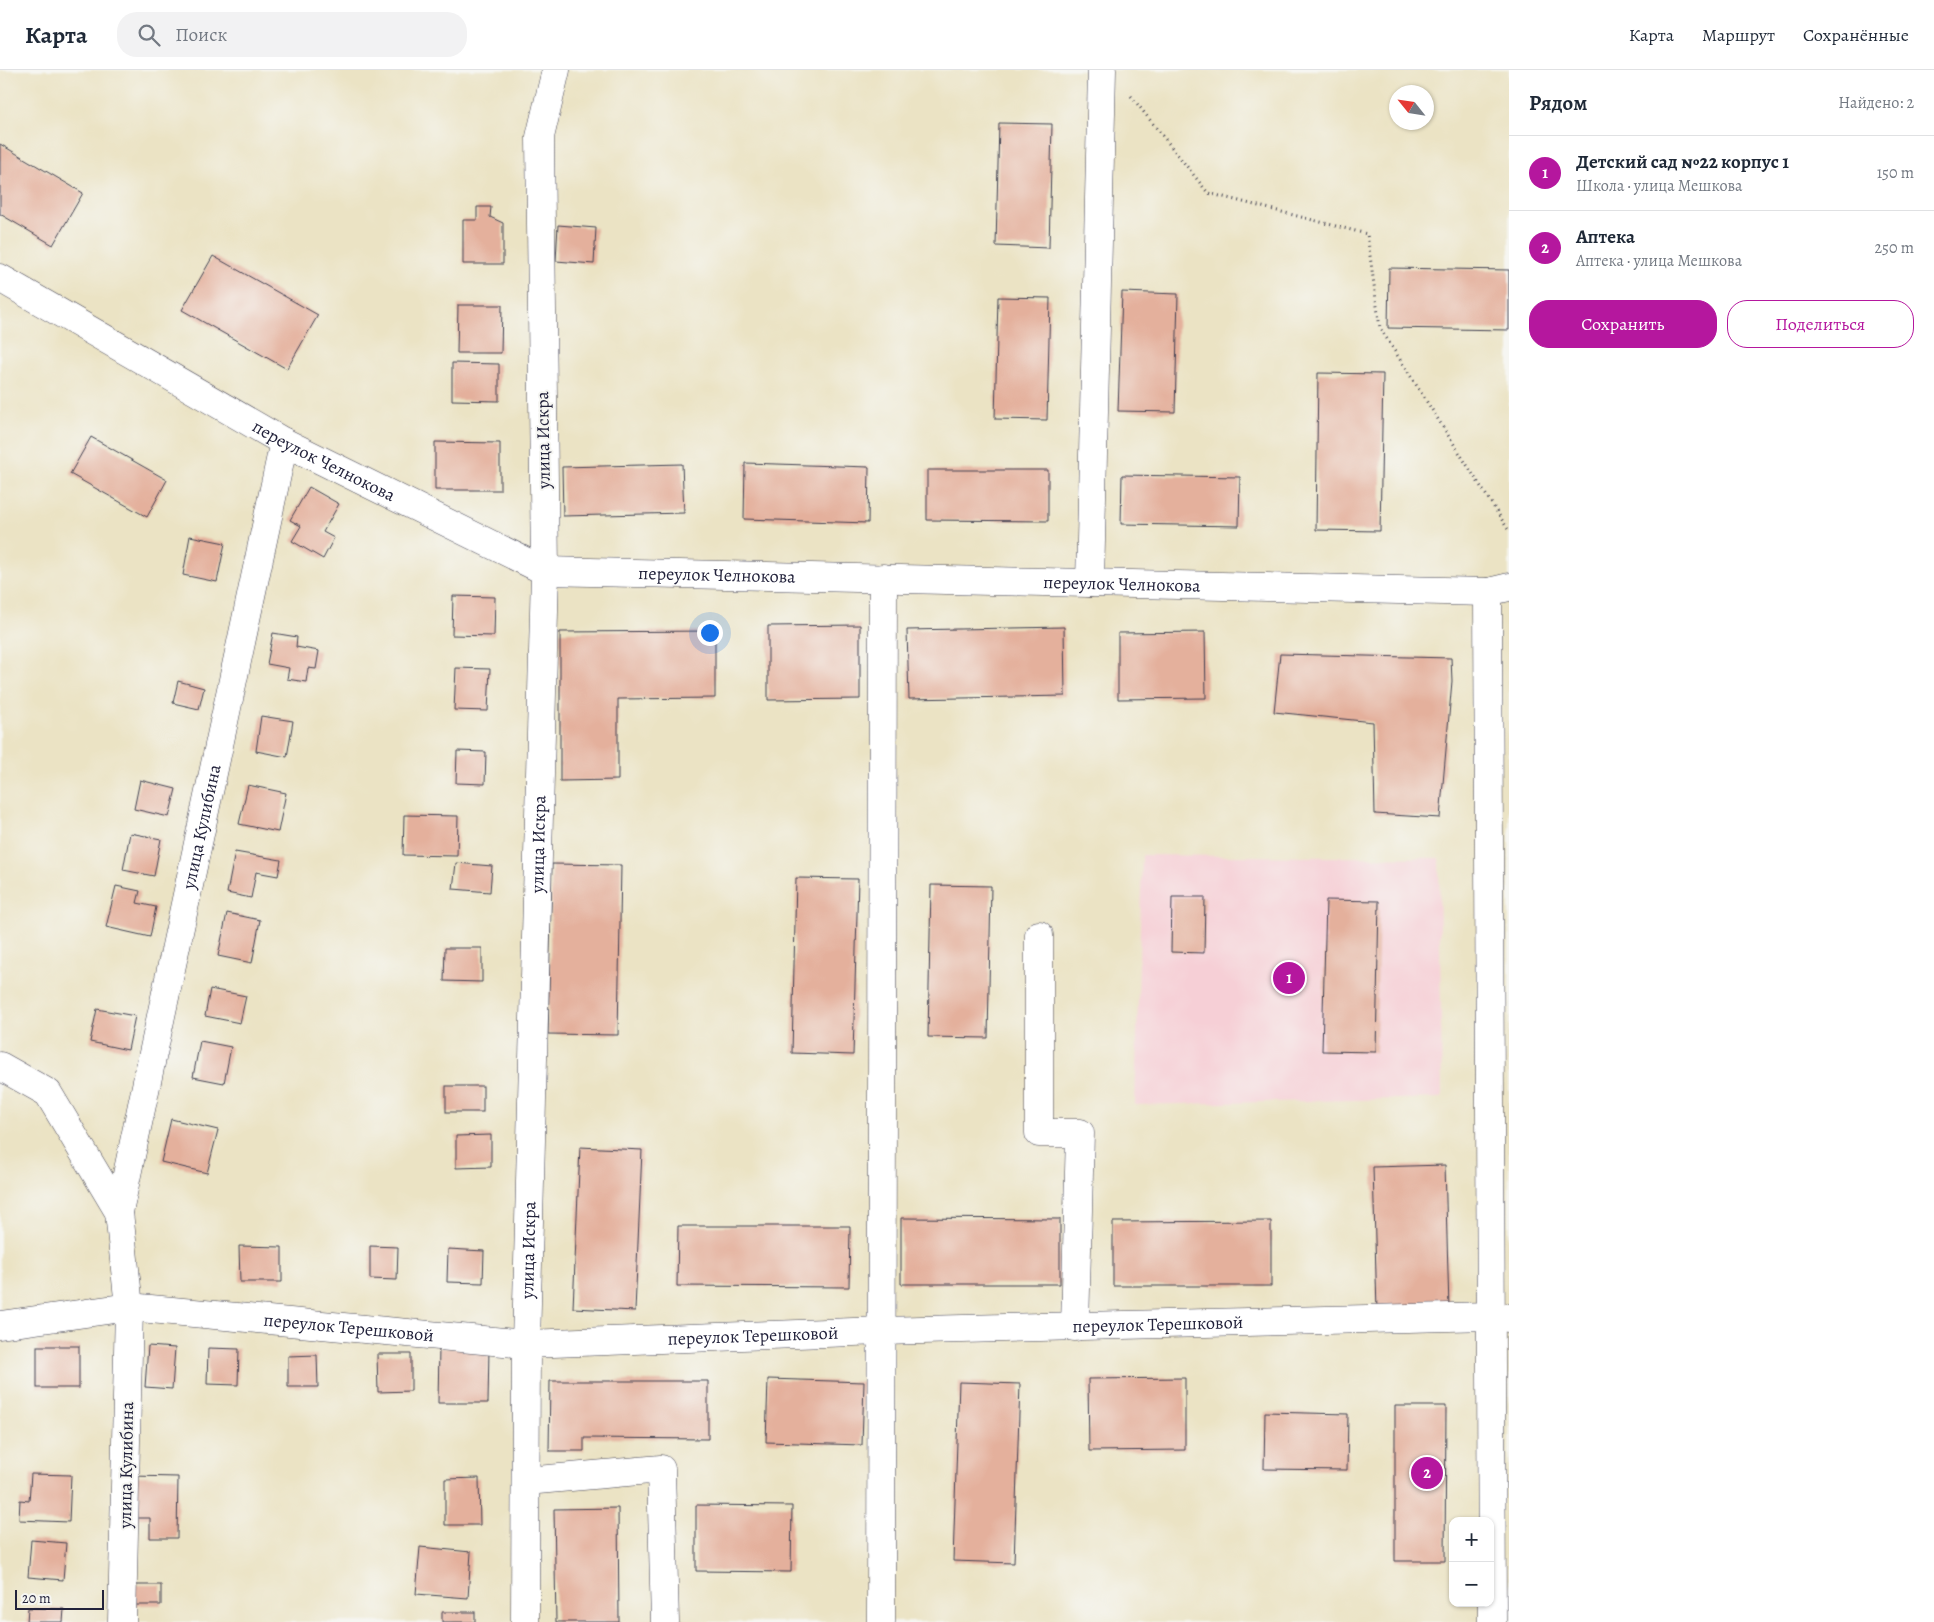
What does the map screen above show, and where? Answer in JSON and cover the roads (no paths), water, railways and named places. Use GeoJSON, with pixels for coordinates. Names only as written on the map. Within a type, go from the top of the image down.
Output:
{"type":"FeatureCollection","features":[{"type":"Feature","properties":{"kind":"street","name":"улица Искра"},"geometry":{"type":"LineString","coordinates":[[524,1622],[526,1344],[545,571],[540,137],[556,70]]}},
{"type":"Feature","properties":{"kind":"street"},"geometry":{"type":"LineString","coordinates":[[1090,583],[1102,70]]}},
{"type":"Feature","properties":{"kind":"street","name":"переулок Челнокова"},"geometry":{"type":"LineString","coordinates":[[0,278],[284,442],[545,571],[1499,590]]}},
{"type":"Feature","properties":{"kind":"street","name":"улица Кулибина"},"geometry":{"type":"LineString","coordinates":[[122,1622],[129,1307],[119,1212],[284,442]]}},
{"type":"Feature","properties":{"kind":"street"},"geometry":{"type":"LineString","coordinates":[[881,1622],[884,578]]}},
{"type":"Feature","properties":{"kind":"street"},"geometry":{"type":"LineString","coordinates":[[1492,1622],[1500,1317],[1499,590]]}},
{"type":"Feature","properties":{"kind":"street"},"geometry":{"type":"LineString","coordinates":[[1039,936],[1039,1133],[1080,1133],[1075,1327]]}},
{"type":"Feature","properties":{"kind":"street"},"geometry":{"type":"LineString","coordinates":[[0,1066],[48,1093],[119,1212]]}},
{"type":"Feature","properties":{"kind":"street","name":"переулок Терешковой"},"geometry":{"type":"LineString","coordinates":[[0,1325],[129,1307],[526,1344],[882,1332],[1500,1317]]}},
{"type":"Feature","properties":{"kind":"street"},"geometry":{"type":"LineString","coordinates":[[526,1481],[661,1470],[665,1622]]}},
{"type":"Feature","properties":{"kind":"place","name":"Детский сад №22 корпус 1"},"geometry":{"type":"Point","coordinates":[1289,978]}},
{"type":"Feature","properties":{"kind":"place","name":"Аптека"},"geometry":{"type":"Point","coordinates":[1427,1473]}}]}
